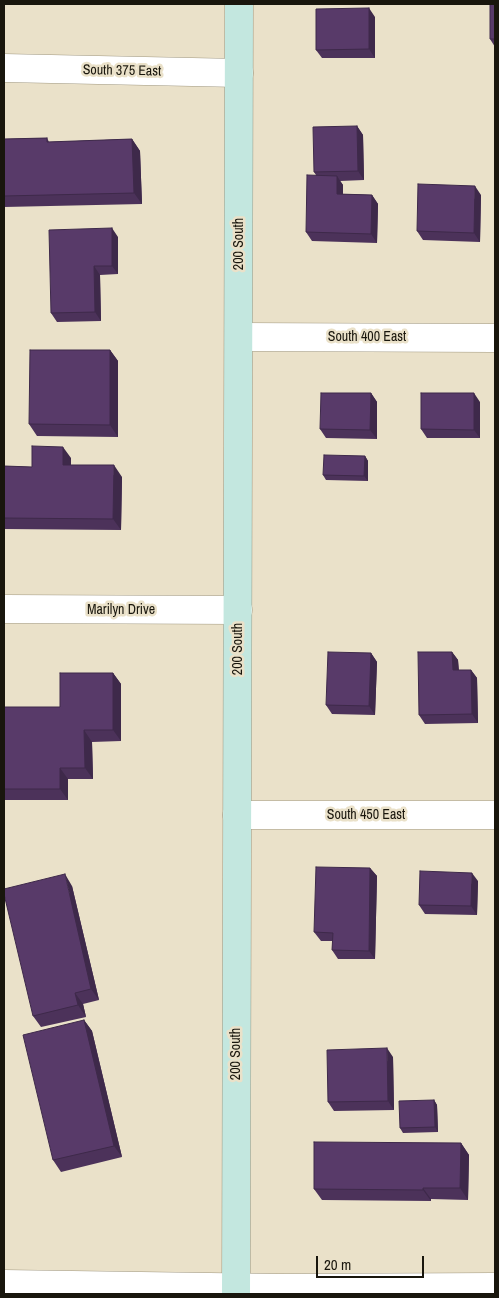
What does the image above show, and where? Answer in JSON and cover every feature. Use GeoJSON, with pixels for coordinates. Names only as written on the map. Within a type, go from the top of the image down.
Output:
{"type":"FeatureCollection","features":[{"type":"Feature","properties":{"kind":"street","name":"200 South"},"geometry":{"type":"LineString","coordinates":[[236,1291],[239,4]]}},
{"type":"Feature","properties":{"kind":"street","name":"South 375 East"},"geometry":{"type":"LineString","coordinates":[[4,68],[239,73]]}},
{"type":"Feature","properties":{"kind":"street","name":"South 400 East"},"geometry":{"type":"LineString","coordinates":[[239,337],[495,338]]}},
{"type":"Feature","properties":{"kind":"street","name":"Marilyn Drive"},"geometry":{"type":"LineString","coordinates":[[4,609],[238,610]]}},
{"type":"Feature","properties":{"kind":"street","name":"South 450 East"},"geometry":{"type":"LineString","coordinates":[[237,814],[495,814]]}},
{"type":"Feature","properties":{"kind":"street"},"geometry":{"type":"LineString","coordinates":[[4,1284],[236,1291],[495,1287]]}},
{"type":"Feature","properties":{"kind":"building"},"geometry":{"type":"Polygon","coordinates":[[[490,4],[495,4],[495,39],[490,39],[490,4]]]}},
{"type":"Feature","properties":{"kind":"building"},"geometry":{"type":"Polygon","coordinates":[[[369,8],[369,49],[316,50],[316,9],[369,8]]]}},
{"type":"Feature","properties":{"kind":"building"},"geometry":{"type":"Polygon","coordinates":[[[357,126],[358,171],[314,172],[313,127],[357,126]]]}},
{"type":"Feature","properties":{"kind":"building"},"geometry":{"type":"Polygon","coordinates":[[[47,138],[47,142],[132,139],[134,193],[4,196],[4,139],[47,138]]]}},
{"type":"Feature","properties":{"kind":"building"},"geometry":{"type":"Polygon","coordinates":[[[307,175],[337,176],[337,194],[372,195],[371,234],[306,232],[307,175]]]}},
{"type":"Feature","properties":{"kind":"building"},"geometry":{"type":"Polygon","coordinates":[[[418,184],[475,186],[474,233],[417,231],[418,184]]]}},
{"type":"Feature","properties":{"kind":"building"},"geometry":{"type":"Polygon","coordinates":[[[112,228],[112,266],[94,266],[95,312],[51,313],[49,230],[112,228]]]}},
{"type":"Feature","properties":{"kind":"building"},"geometry":{"type":"Polygon","coordinates":[[[30,350],[110,350],[110,425],[29,424],[30,350]]]}},
{"type":"Feature","properties":{"kind":"building"},"geometry":{"type":"Polygon","coordinates":[[[321,393],[371,393],[370,430],[320,429],[321,393]]]}},
{"type":"Feature","properties":{"kind":"building"},"geometry":{"type":"Polygon","coordinates":[[[421,393],[474,393],[474,430],[421,429],[421,393]]]}},
{"type":"Feature","properties":{"kind":"building"},"geometry":{"type":"Polygon","coordinates":[[[32,446],[63,447],[63,465],[114,465],[113,519],[4,518],[4,466],[32,467],[32,446]]]}},
{"type":"Feature","properties":{"kind":"building"},"geometry":{"type":"Polygon","coordinates":[[[324,455],[365,456],[364,476],[323,475],[324,455]]]}},
{"type":"Feature","properties":{"kind":"building"},"geometry":{"type":"Polygon","coordinates":[[[328,652],[371,653],[369,706],[326,705],[328,652]]]}},
{"type":"Feature","properties":{"kind":"building"},"geometry":{"type":"Polygon","coordinates":[[[418,652],[452,652],[453,670],[471,670],[472,714],[419,715],[418,652]]]}},
{"type":"Feature","properties":{"kind":"building"},"geometry":{"type":"Polygon","coordinates":[[[60,673],[113,673],[113,730],[84,730],[85,768],[60,768],[60,789],[4,789],[4,707],[60,707],[60,673]]]}},
{"type":"Feature","properties":{"kind":"building"},"geometry":{"type":"Polygon","coordinates":[[[316,867],[370,868],[369,951],[332,950],[333,933],[314,932],[316,867]]]}},
{"type":"Feature","properties":{"kind":"building"},"geometry":{"type":"Polygon","coordinates":[[[420,871],[472,873],[471,906],[419,905],[420,871]]]}},
{"type":"Feature","properties":{"kind":"building"},"geometry":{"type":"Polygon","coordinates":[[[65,874],[91,989],[75,993],[78,1005],[33,1016],[4,889],[65,874]]]}},
{"type":"Feature","properties":{"kind":"building"},"geometry":{"type":"Polygon","coordinates":[[[84,1020],[114,1146],[53,1160],[23,1035],[84,1020]]]}},
{"type":"Feature","properties":{"kind":"building"},"geometry":{"type":"Polygon","coordinates":[[[387,1048],[388,1101],[328,1102],[327,1050],[387,1048]]]}},
{"type":"Feature","properties":{"kind":"building"},"geometry":{"type":"Polygon","coordinates":[[[434,1100],[435,1127],[400,1128],[399,1101],[434,1100]]]}},
{"type":"Feature","properties":{"kind":"building"},"geometry":{"type":"Polygon","coordinates":[[[314,1142],[461,1143],[460,1188],[423,1188],[423,1190],[314,1189],[314,1142]]]}}]}
